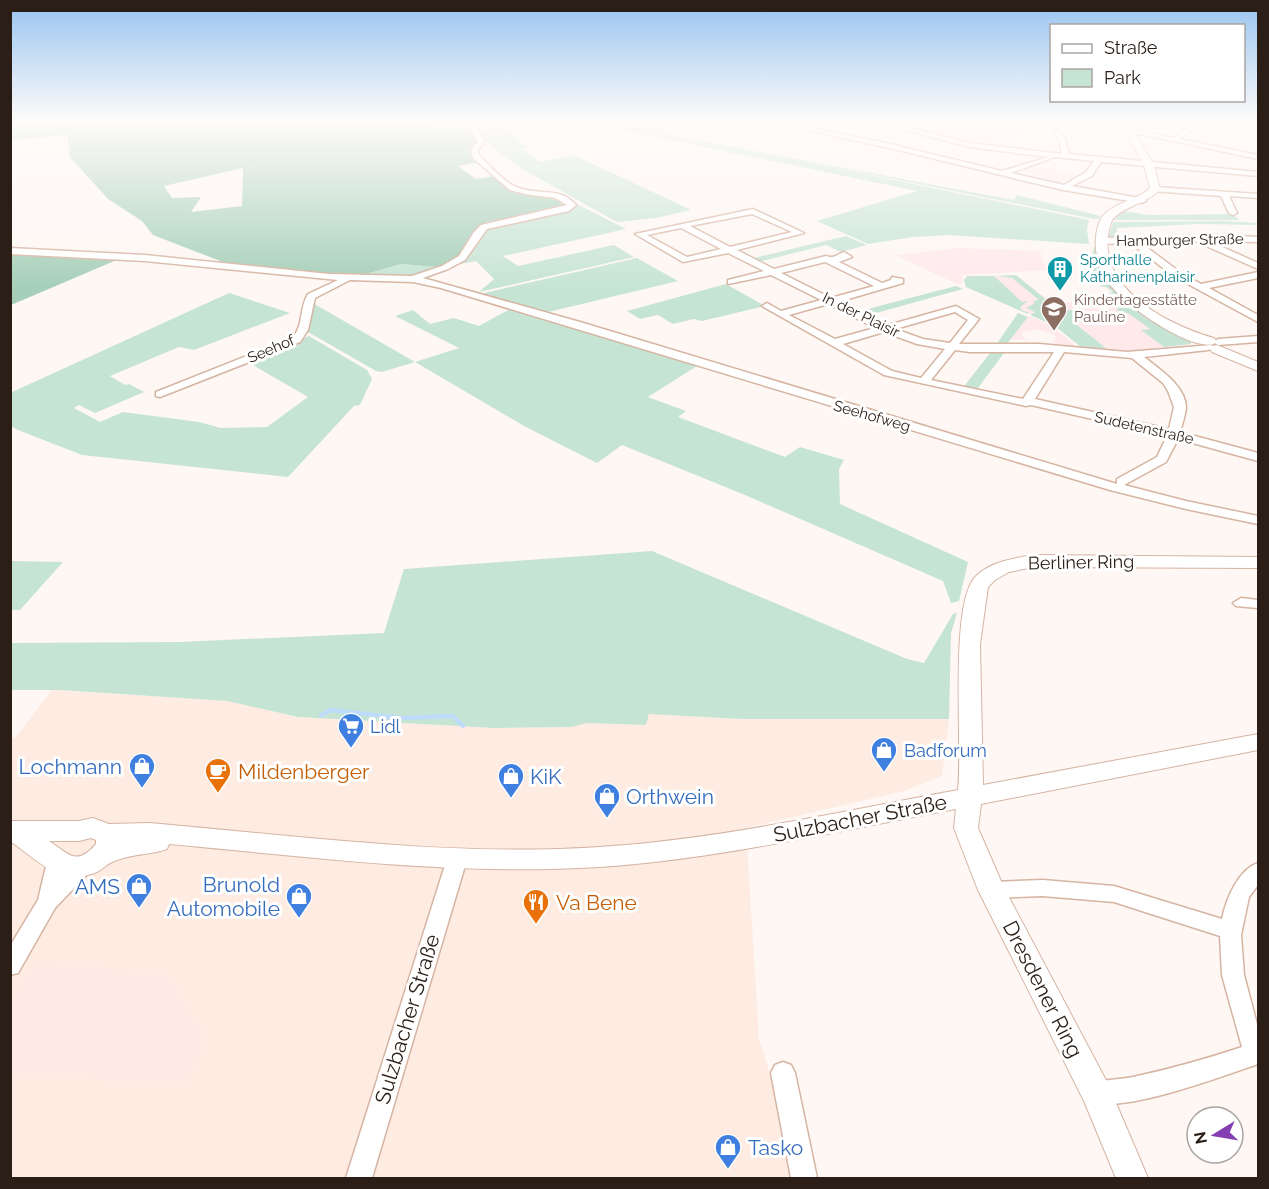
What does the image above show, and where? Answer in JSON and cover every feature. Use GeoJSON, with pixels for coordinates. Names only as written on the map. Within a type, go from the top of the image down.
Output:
{"type":"FeatureCollection","features":[{"type":"Feature","properties":{"kind":"street"},"geometry":{"type":"LineString","coordinates":[[413,279],[459,260],[468,250],[477,232],[484,227],[566,209],[572,205],[561,197],[519,191],[499,177]]}},
{"type":"Feature","properties":{"kind":"street"},"geometry":{"type":"LineString","coordinates":[[1016,177],[1142,201]]}},
{"type":"Feature","properties":{"kind":"street"},"geometry":{"type":"LineString","coordinates":[[1063,188],[1083,177]]}},
{"type":"Feature","properties":{"kind":"street"},"geometry":{"type":"LineString","coordinates":[[1152,177],[1155,189]]}},
{"type":"Feature","properties":{"kind":"street"},"geometry":{"type":"LineString","coordinates":[[1258,196],[1155,189],[1142,201],[1115,211],[1106,222],[1102,241],[1107,272],[1117,287],[1151,313],[1258,367]]}},
{"type":"Feature","properties":{"kind":"street"},"geometry":{"type":"LineString","coordinates":[[1224,193],[1233,213]]}},
{"type":"Feature","properties":{"kind":"street"},"geometry":{"type":"LineString","coordinates":[[686,260],[800,233],[753,211],[639,234],[698,268]]}},
{"type":"Feature","properties":{"kind":"street","name":"In der Plaisir"},"geometry":{"type":"LineString","coordinates":[[682,225],[884,329],[914,340],[977,349],[1039,347],[1134,354],[1258,339]]}},
{"type":"Feature","properties":{"kind":"street"},"geometry":{"type":"LineString","coordinates":[[1194,238],[1258,266]]}},
{"type":"Feature","properties":{"kind":"street","name":"Hamburger Straße"},"geometry":{"type":"LineString","coordinates":[[1102,241],[1134,242],[1194,238],[1258,239]]}},
{"type":"Feature","properties":{"kind":"street"},"geometry":{"type":"LineString","coordinates":[[1134,242],[1178,275],[1258,320]]}},
{"type":"Feature","properties":{"kind":"street","name":"Seehof"},"geometry":{"type":"LineString","coordinates":[[10,251],[145,258],[352,278],[413,279],[489,298]]}},
{"type":"Feature","properties":{"kind":"street"},"geometry":{"type":"LineString","coordinates":[[831,261],[848,257],[844,255]]}},
{"type":"Feature","properties":{"kind":"street"},"geometry":{"type":"LineString","coordinates":[[731,282],[826,259],[881,286]]}},
{"type":"Feature","properties":{"kind":"street"},"geometry":{"type":"LineString","coordinates":[[1200,287],[1258,275]]}},
{"type":"Feature","properties":{"kind":"street","name":"Seehof"},"geometry":{"type":"LineString","coordinates":[[160,394],[297,340],[303,333],[307,301],[311,296],[352,278]]}},
{"type":"Feature","properties":{"kind":"street"},"geometry":{"type":"LineString","coordinates":[[780,314],[900,281],[895,279]]}},
{"type":"Feature","properties":{"kind":"street","name":"Seehofweg"},"geometry":{"type":"LineString","coordinates":[[489,298],[834,405],[1106,484],[1190,507],[1258,520]]}},
{"type":"Feature","properties":{"kind":"street","name":"Sudetenstraße"},"geometry":{"type":"LineString","coordinates":[[767,306],[888,374],[1020,404],[1030,401],[1173,434],[1258,457]]}},
{"type":"Feature","properties":{"kind":"street"},"geometry":{"type":"LineString","coordinates":[[834,343],[956,309],[974,319],[924,382]]}},
{"type":"Feature","properties":{"kind":"street"},"geometry":{"type":"LineString","coordinates":[[1030,401],[1061,348]]}},
{"type":"Feature","properties":{"kind":"street"},"geometry":{"type":"LineString","coordinates":[[1122,482],[1162,459],[1173,434],[1180,408],[1174,391],[1167,381],[1134,354]]}},
{"type":"Feature","properties":{"kind":"street","name":"Berliner Ring"},"geometry":{"type":"LineString","coordinates":[[969,797],[970,644],[976,595],[982,580],[1000,569],[1034,561],[1258,562]]}},
{"type":"Feature","properties":{"kind":"street"},"geometry":{"type":"LineString","coordinates":[[1241,603],[1258,604]]}},
{"type":"Feature","properties":{"kind":"street","name":"Sulzbacher Straße"},"geometry":{"type":"LineString","coordinates":[[14,832],[71,868],[99,851],[189,838],[457,859],[580,858],[666,851],[753,838],[1258,742]]}},
{"type":"Feature","properties":{"kind":"street","name":"Dresdener Ring"},"geometry":{"type":"LineString","coordinates":[[969,797],[966,828],[990,890],[1096,1092],[1132,1179]]}},
{"type":"Feature","properties":{"kind":"street","name":"Sulzbacher Straße"},"geometry":{"type":"LineString","coordinates":[[14,832],[99,829],[99,851]]}},
{"type":"Feature","properties":{"kind":"street"},"geometry":{"type":"LineString","coordinates":[[48,902],[61,844],[79,831]]}},
{"type":"Feature","properties":{"kind":"street"},"geometry":{"type":"LineString","coordinates":[[10,966],[48,902],[99,851]]}},
{"type":"Feature","properties":{"kind":"street","name":"Sulzbacher Straße"},"geometry":{"type":"LineString","coordinates":[[358,1179],[457,859]]}},
{"type":"Feature","properties":{"kind":"street"},"geometry":{"type":"LineString","coordinates":[[1096,1092],[1122,1091],[1185,1077],[1257,1053],[1235,986],[1229,930],[1239,895],[1258,871]]}},
{"type":"Feature","properties":{"kind":"street"},"geometry":{"type":"LineString","coordinates":[[990,890],[1042,888],[1114,894],[1229,930]]}},
{"type":"Feature","properties":{"kind":"street"},"geometry":{"type":"LineString","coordinates":[[783,1073],[804,1179]]}},
{"type":"Feature","properties":{"kind":"shaded area"},"geometry":{"type":"Polygon","coordinates":[[[1042,177],[1071,177],[1058,184],[1042,177]]]}},
{"type":"Feature","properties":{"kind":"shaded area"},"geometry":{"type":"Polygon","coordinates":[[[959,248],[1044,251],[1040,253],[1044,264],[1053,270],[962,275],[962,284],[957,284],[895,255],[959,248]]]}},
{"type":"Feature","properties":{"kind":"shaded area"},"geometry":{"type":"Polygon","coordinates":[[[1016,275],[1052,303],[1084,301],[1089,304],[1102,302],[1130,305],[1146,318],[1191,344],[1128,351],[1086,349],[1059,326],[1015,307],[983,277],[1016,275]]]}},
{"type":"Feature","properties":{"kind":"shaded area","name":"Kindertagesstätte Pauline"},"geometry":{"type":"Polygon","coordinates":[[[1029,316],[1052,326],[1076,346],[1056,344],[1053,342],[1055,335],[1037,329],[1022,332],[1022,336],[1028,340],[1011,339],[1029,316]]]}},
{"type":"Feature","properties":{"kind":"shaded area"},"geometry":{"type":"Polygon","coordinates":[[[52,690],[227,701],[298,717],[493,728],[572,727],[586,723],[646,725],[649,714],[741,719],[949,719],[942,776],[904,791],[746,828],[759,1039],[777,1096],[790,1178],[11,1178],[11,1072],[186,1087],[11,999],[11,737],[15,738],[52,690]]]}},
{"type":"Feature","properties":{"kind":"shaded area"},"geometry":{"type":"Polygon","coordinates":[[[34,960],[169,975],[207,1039],[186,1087],[11,1072],[11,999],[34,960]]]}},
{"type":"Feature","properties":{"kind":"green space"},"geometry":{"type":"Polygon","coordinates":[[[89,177],[201,177],[164,186],[172,198],[201,197],[191,212],[242,206],[243,177],[498,177],[511,190],[569,203],[565,208],[486,224],[454,261],[437,267],[401,264],[359,276],[305,273],[228,264],[153,235],[142,221],[108,199],[89,177]]]}},
{"type":"Feature","properties":{"kind":"green space"},"geometry":{"type":"Polygon","coordinates":[[[537,177],[622,177],[691,210],[656,218],[617,222],[537,177]]]}},
{"type":"Feature","properties":{"kind":"green space"},"geometry":{"type":"Polygon","coordinates":[[[852,177],[882,177],[1089,220],[1087,229],[1089,244],[948,235],[913,237],[868,244],[817,221],[917,191],[852,177]]]}},
{"type":"Feature","properties":{"kind":"green space"},"geometry":{"type":"Polygon","coordinates":[[[885,177],[1014,200],[1017,195],[1101,216],[1099,219],[885,177]]]}},
{"type":"Feature","properties":{"kind":"green space"},"geometry":{"type":"Polygon","coordinates":[[[575,203],[626,229],[503,256],[518,266],[614,245],[634,257],[479,292],[494,279],[476,261],[450,266],[489,226],[573,209],[575,203]]]}},
{"type":"Feature","properties":{"kind":"green space"},"geometry":{"type":"Polygon","coordinates":[[[1124,211],[1149,215],[1232,214],[1240,220],[1114,220],[1124,211]]]}},
{"type":"Feature","properties":{"kind":"green space"},"geometry":{"type":"Polygon","coordinates":[[[1113,222],[1258,223],[1258,225],[1200,224],[1117,228],[1116,238],[1109,236],[1113,222]]]}},
{"type":"Feature","properties":{"kind":"green space"},"geometry":{"type":"Polygon","coordinates":[[[846,236],[867,245],[841,252],[826,245],[762,261],[754,258],[846,236]]]}},
{"type":"Feature","properties":{"kind":"green space"},"geometry":{"type":"Polygon","coordinates":[[[1094,246],[1101,274],[1120,295],[1108,293],[1113,292],[1106,287],[1098,286],[1103,285],[1091,276],[1084,275],[1091,275],[1089,270],[1082,270],[1088,269],[1085,263],[1078,261],[1084,261],[1082,255],[1075,254],[1092,255],[1094,246]]]}},
{"type":"Feature","properties":{"kind":"green space"},"geometry":{"type":"Polygon","coordinates":[[[11,253],[119,259],[11,305],[11,253]]]}},
{"type":"Feature","properties":{"kind":"green space"},"geometry":{"type":"Polygon","coordinates":[[[637,258],[678,281],[544,313],[480,294],[637,258]]]}},
{"type":"Feature","properties":{"kind":"green space"},"geometry":{"type":"Polygon","coordinates":[[[401,264],[437,267],[413,278],[359,276],[401,264]]]}},
{"type":"Feature","properties":{"kind":"green space"},"geometry":{"type":"Polygon","coordinates":[[[1016,275],[1060,311],[1081,309],[1094,319],[1073,322],[1106,348],[1082,348],[1055,326],[1030,315],[1035,312],[1026,308],[1035,303],[1033,301],[1039,300],[1012,278],[996,276],[1016,275]]]}},
{"type":"Feature","properties":{"kind":"green space"},"geometry":{"type":"Polygon","coordinates":[[[967,276],[994,276],[1022,302],[1028,301],[1020,307],[1029,313],[966,287],[964,280],[967,276]]]}},
{"type":"Feature","properties":{"kind":"green space"},"geometry":{"type":"Polygon","coordinates":[[[726,284],[765,306],[702,321],[694,319],[673,324],[658,315],[640,319],[627,311],[726,284]]]}},
{"type":"Feature","properties":{"kind":"green space"},"geometry":{"type":"Polygon","coordinates":[[[956,286],[963,289],[869,315],[860,311],[956,286]]]}},
{"type":"Feature","properties":{"kind":"green space"},"geometry":{"type":"Polygon","coordinates":[[[229,293],[290,313],[194,350],[179,347],[110,376],[144,392],[95,413],[79,405],[74,408],[100,422],[123,412],[199,422],[221,428],[267,427],[308,397],[246,361],[309,336],[367,370],[372,379],[360,405],[354,406],[288,477],[82,455],[11,426],[10,393],[229,293]]]}},
{"type":"Feature","properties":{"kind":"green space"},"geometry":{"type":"Polygon","coordinates":[[[1095,296],[1126,302],[1146,318],[1191,340],[1191,344],[1164,347],[1141,330],[1150,329],[1128,313],[1123,314],[1116,309],[1120,308],[1115,304],[1106,304],[1095,296]]]}},
{"type":"Feature","properties":{"kind":"green space"},"geometry":{"type":"Polygon","coordinates":[[[311,302],[415,362],[382,372],[376,371],[308,332],[311,302]]]}},
{"type":"Feature","properties":{"kind":"green space"},"geometry":{"type":"Polygon","coordinates":[[[512,308],[697,366],[648,397],[686,411],[678,417],[785,457],[800,447],[844,460],[839,469],[840,504],[968,562],[959,601],[951,603],[943,581],[745,495],[622,445],[597,463],[524,426],[415,362],[459,348],[395,316],[413,310],[430,324],[454,318],[479,326],[512,308]]]}},
{"type":"Feature","properties":{"kind":"green space"},"geometry":{"type":"Polygon","coordinates":[[[1018,313],[1028,317],[1006,345],[996,345],[1018,313]]]}},
{"type":"Feature","properties":{"kind":"green space"},"geometry":{"type":"Polygon","coordinates":[[[990,353],[1004,353],[975,392],[962,389],[990,353]]]}},
{"type":"Feature","properties":{"kind":"green space"},"geometry":{"type":"Polygon","coordinates":[[[652,551],[907,659],[924,663],[953,614],[957,613],[951,633],[949,719],[741,719],[649,714],[646,725],[586,723],[572,727],[493,728],[298,717],[227,701],[59,690],[11,690],[11,643],[179,642],[384,633],[404,569],[652,551]]]}},
{"type":"Feature","properties":{"kind":"green space"},"geometry":{"type":"Polygon","coordinates":[[[11,561],[63,562],[20,610],[11,610],[11,561]]]}},
{"type":"Feature","properties":{"kind":"waterway"},"geometry":{"type":"LineString","coordinates":[[321,715],[331,710],[402,718],[453,716],[463,726]]}},
{"type":"Feature","properties":{"kind":"place","name":"Sporthalle Katharinenplaisir"},"geometry":{"type":"Point","coordinates":[1060,292]}},
{"type":"Feature","properties":{"kind":"place","name":"Kindertagesstätte Pauline"},"geometry":{"type":"Point","coordinates":[1054,332]}},
{"type":"Feature","properties":{"kind":"place","name":"Lidl"},"geometry":{"type":"Point","coordinates":[351,749]}},
{"type":"Feature","properties":{"kind":"place","name":"Badforum"},"geometry":{"type":"Point","coordinates":[884,773]}},
{"type":"Feature","properties":{"kind":"place","name":"Lochmann"},"geometry":{"type":"Point","coordinates":[142,789]}},
{"type":"Feature","properties":{"kind":"place","name":"Mildenberger"},"geometry":{"type":"Point","coordinates":[218,794]}},
{"type":"Feature","properties":{"kind":"place","name":"KiK"},"geometry":{"type":"Point","coordinates":[511,799]}},
{"type":"Feature","properties":{"kind":"place","name":"Orthwein"},"geometry":{"type":"Point","coordinates":[607,819]}},
{"type":"Feature","properties":{"kind":"place","name":"AMS"},"geometry":{"type":"Point","coordinates":[139,909]}},
{"type":"Feature","properties":{"kind":"place","name":"Brunold Automobile"},"geometry":{"type":"Point","coordinates":[299,919]}},
{"type":"Feature","properties":{"kind":"place","name":"Va Bene"},"geometry":{"type":"Point","coordinates":[536,925]}},
{"type":"Feature","properties":{"kind":"place","name":"Tasko"},"geometry":{"type":"Point","coordinates":[728,1170]}}]}
